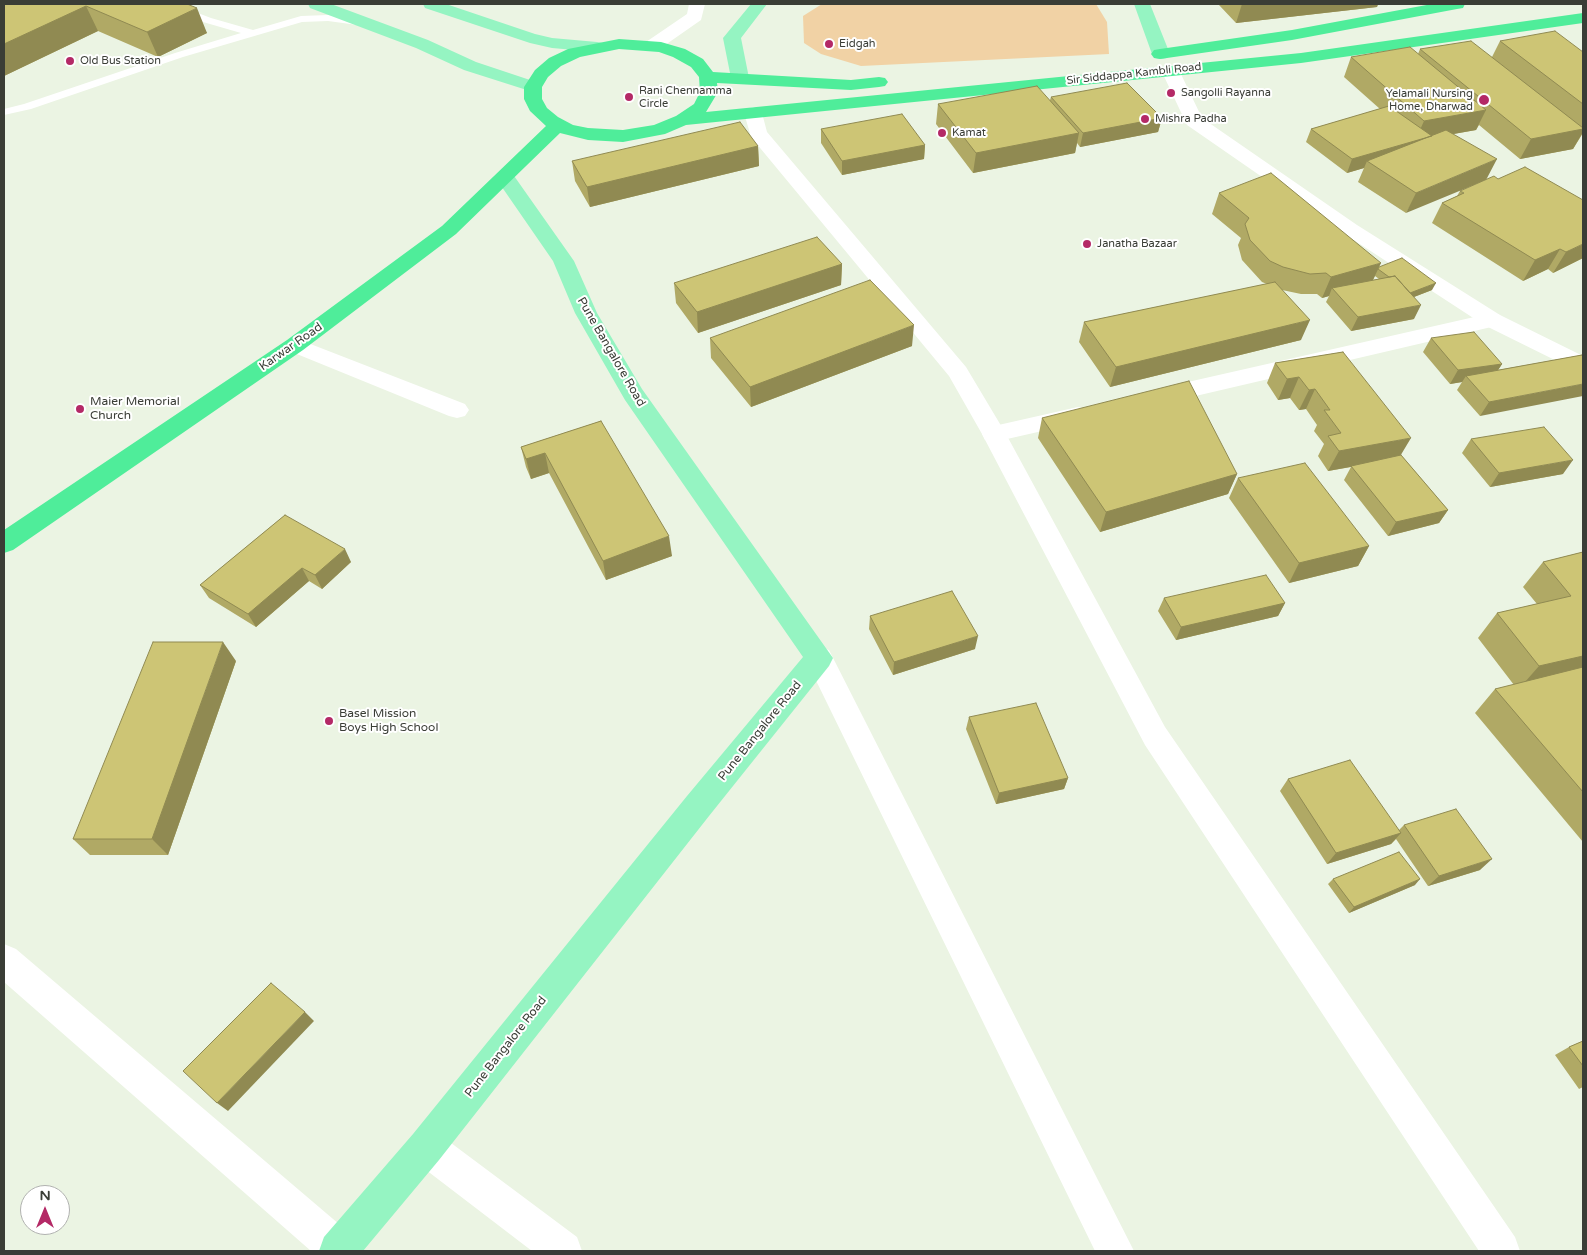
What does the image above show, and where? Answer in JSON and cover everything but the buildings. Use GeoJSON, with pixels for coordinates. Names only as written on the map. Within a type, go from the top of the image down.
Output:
{"type":"FeatureCollection","features":[{"type":"Feature","properties":{"kind":"highway"},"geometry":{"type":"LineString","coordinates":[[1037,68],[1125,60],[1165,62],[1292,35],[1457,4]]}},
{"type":"Feature","properties":{"kind":"highway","name":"Sir Siddappa Kambli Road"},"geometry":{"type":"LineString","coordinates":[[683,120],[1165,62],[1301,58],[1583,18]]}},
{"type":"Feature","properties":{"kind":"highway"},"geometry":{"type":"LineString","coordinates":[[619,44],[652,46],[679,53],[698,63],[708,76],[709,92],[701,107],[683,120],[658,130],[623,136],[588,134],[558,125],[539,111],[533,99],[533,87],[540,74],[554,62],[574,53],[597,47],[619,44]]}},
{"type":"Feature","properties":{"kind":"highway"},"geometry":{"type":"LineString","coordinates":[[708,76],[851,85],[900,80]]}},
{"type":"Feature","properties":{"kind":"highway","name":"Karwar Road"},"geometry":{"type":"LineString","coordinates":[[4,543],[295,345],[449,230],[558,125]]}},
{"type":"Feature","properties":{"kind":"main road"},"geometry":{"type":"LineString","coordinates":[[316,4],[422,44],[470,66],[533,87]]}},
{"type":"Feature","properties":{"kind":"main road"},"geometry":{"type":"LineString","coordinates":[[431,4],[530,38],[552,43],[597,47]]}},
{"type":"Feature","properties":{"kind":"main road"},"geometry":{"type":"LineString","coordinates":[[740,78],[732,38],[759,4]]}},
{"type":"Feature","properties":{"kind":"main road"},"geometry":{"type":"LineString","coordinates":[[1142,4],[1165,62]]}},
{"type":"Feature","properties":{"kind":"main road","name":"Pune Bangalore Road"},"geometry":{"type":"LineString","coordinates":[[338,1251],[426,1147],[819,658],[633,394],[586,313],[563,261],[505,177]]}},
{"type":"Feature","properties":{"kind":"street"},"geometry":{"type":"LineString","coordinates":[[652,46],[695,16],[697,4]]}},
{"type":"Feature","properties":{"kind":"street"},"geometry":{"type":"LineString","coordinates":[[1165,62],[1194,121],[1350,229],[1492,320],[1583,365]]}},
{"type":"Feature","properties":{"kind":"street"},"geometry":{"type":"LineString","coordinates":[[753,113],[758,133],[958,372],[994,434],[1155,736],[1501,1251]]}},
{"type":"Feature","properties":{"kind":"street"},"geometry":{"type":"LineString","coordinates":[[1138,401],[1492,320]]}},
{"type":"Feature","properties":{"kind":"street"},"geometry":{"type":"LineString","coordinates":[[295,345],[457,410]]}},
{"type":"Feature","properties":{"kind":"street"},"geometry":{"type":"LineString","coordinates":[[994,434],[1100,410]]}},
{"type":"Feature","properties":{"kind":"street"},"geometry":{"type":"LineString","coordinates":[[819,658],[1115,1251]]}},
{"type":"Feature","properties":{"kind":"street"},"geometry":{"type":"LineString","coordinates":[[4,960],[338,1251]]}},
{"type":"Feature","properties":{"kind":"street"},"geometry":{"type":"LineString","coordinates":[[426,1147],[563,1251]]}},
{"type":"Feature","properties":{"kind":"lane"},"geometry":{"type":"LineString","coordinates":[[165,4],[207,20],[253,33]]}},
{"type":"Feature","properties":{"kind":"lane"},"geometry":{"type":"LineString","coordinates":[[4,112],[27,107],[125,73],[301,19],[328,18],[365,23]]}},
{"type":"Feature","properties":{"kind":"shaded area"},"geometry":{"type":"Polygon","coordinates":[[[822,4],[1096,4],[1107,22],[1109,54],[861,66],[821,54],[804,43],[803,16],[822,4]]]}},
{"type":"Feature","properties":{"kind":"place","name":"Eidgah"},"geometry":{"type":"Point","coordinates":[829,44]}},
{"type":"Feature","properties":{"kind":"place","name":"Old Bus Station"},"geometry":{"type":"Point","coordinates":[70,61]}},
{"type":"Feature","properties":{"kind":"place","name":"Sangolli Rayanna"},"geometry":{"type":"Point","coordinates":[1171,93]}},
{"type":"Feature","properties":{"kind":"place","name":"Rani Chennamma Circle"},"geometry":{"type":"Point","coordinates":[629,97]}},
{"type":"Feature","properties":{"kind":"place","name":"Yelamali Nursing Home, Dharwad"},"geometry":{"type":"Point","coordinates":[1484,100]}},
{"type":"Feature","properties":{"kind":"place","name":"Mishra Padha"},"geometry":{"type":"Point","coordinates":[1145,119]}},
{"type":"Feature","properties":{"kind":"place","name":"Kamat"},"geometry":{"type":"Point","coordinates":[942,133]}},
{"type":"Feature","properties":{"kind":"place","name":"Janatha Bazaar"},"geometry":{"type":"Point","coordinates":[1087,244]}},
{"type":"Feature","properties":{"kind":"place","name":"Maier Memorial Church"},"geometry":{"type":"Point","coordinates":[80,409]}},
{"type":"Feature","properties":{"kind":"place","name":"Basel Mission Boys High School"},"geometry":{"type":"Point","coordinates":[329,721]}}]}
